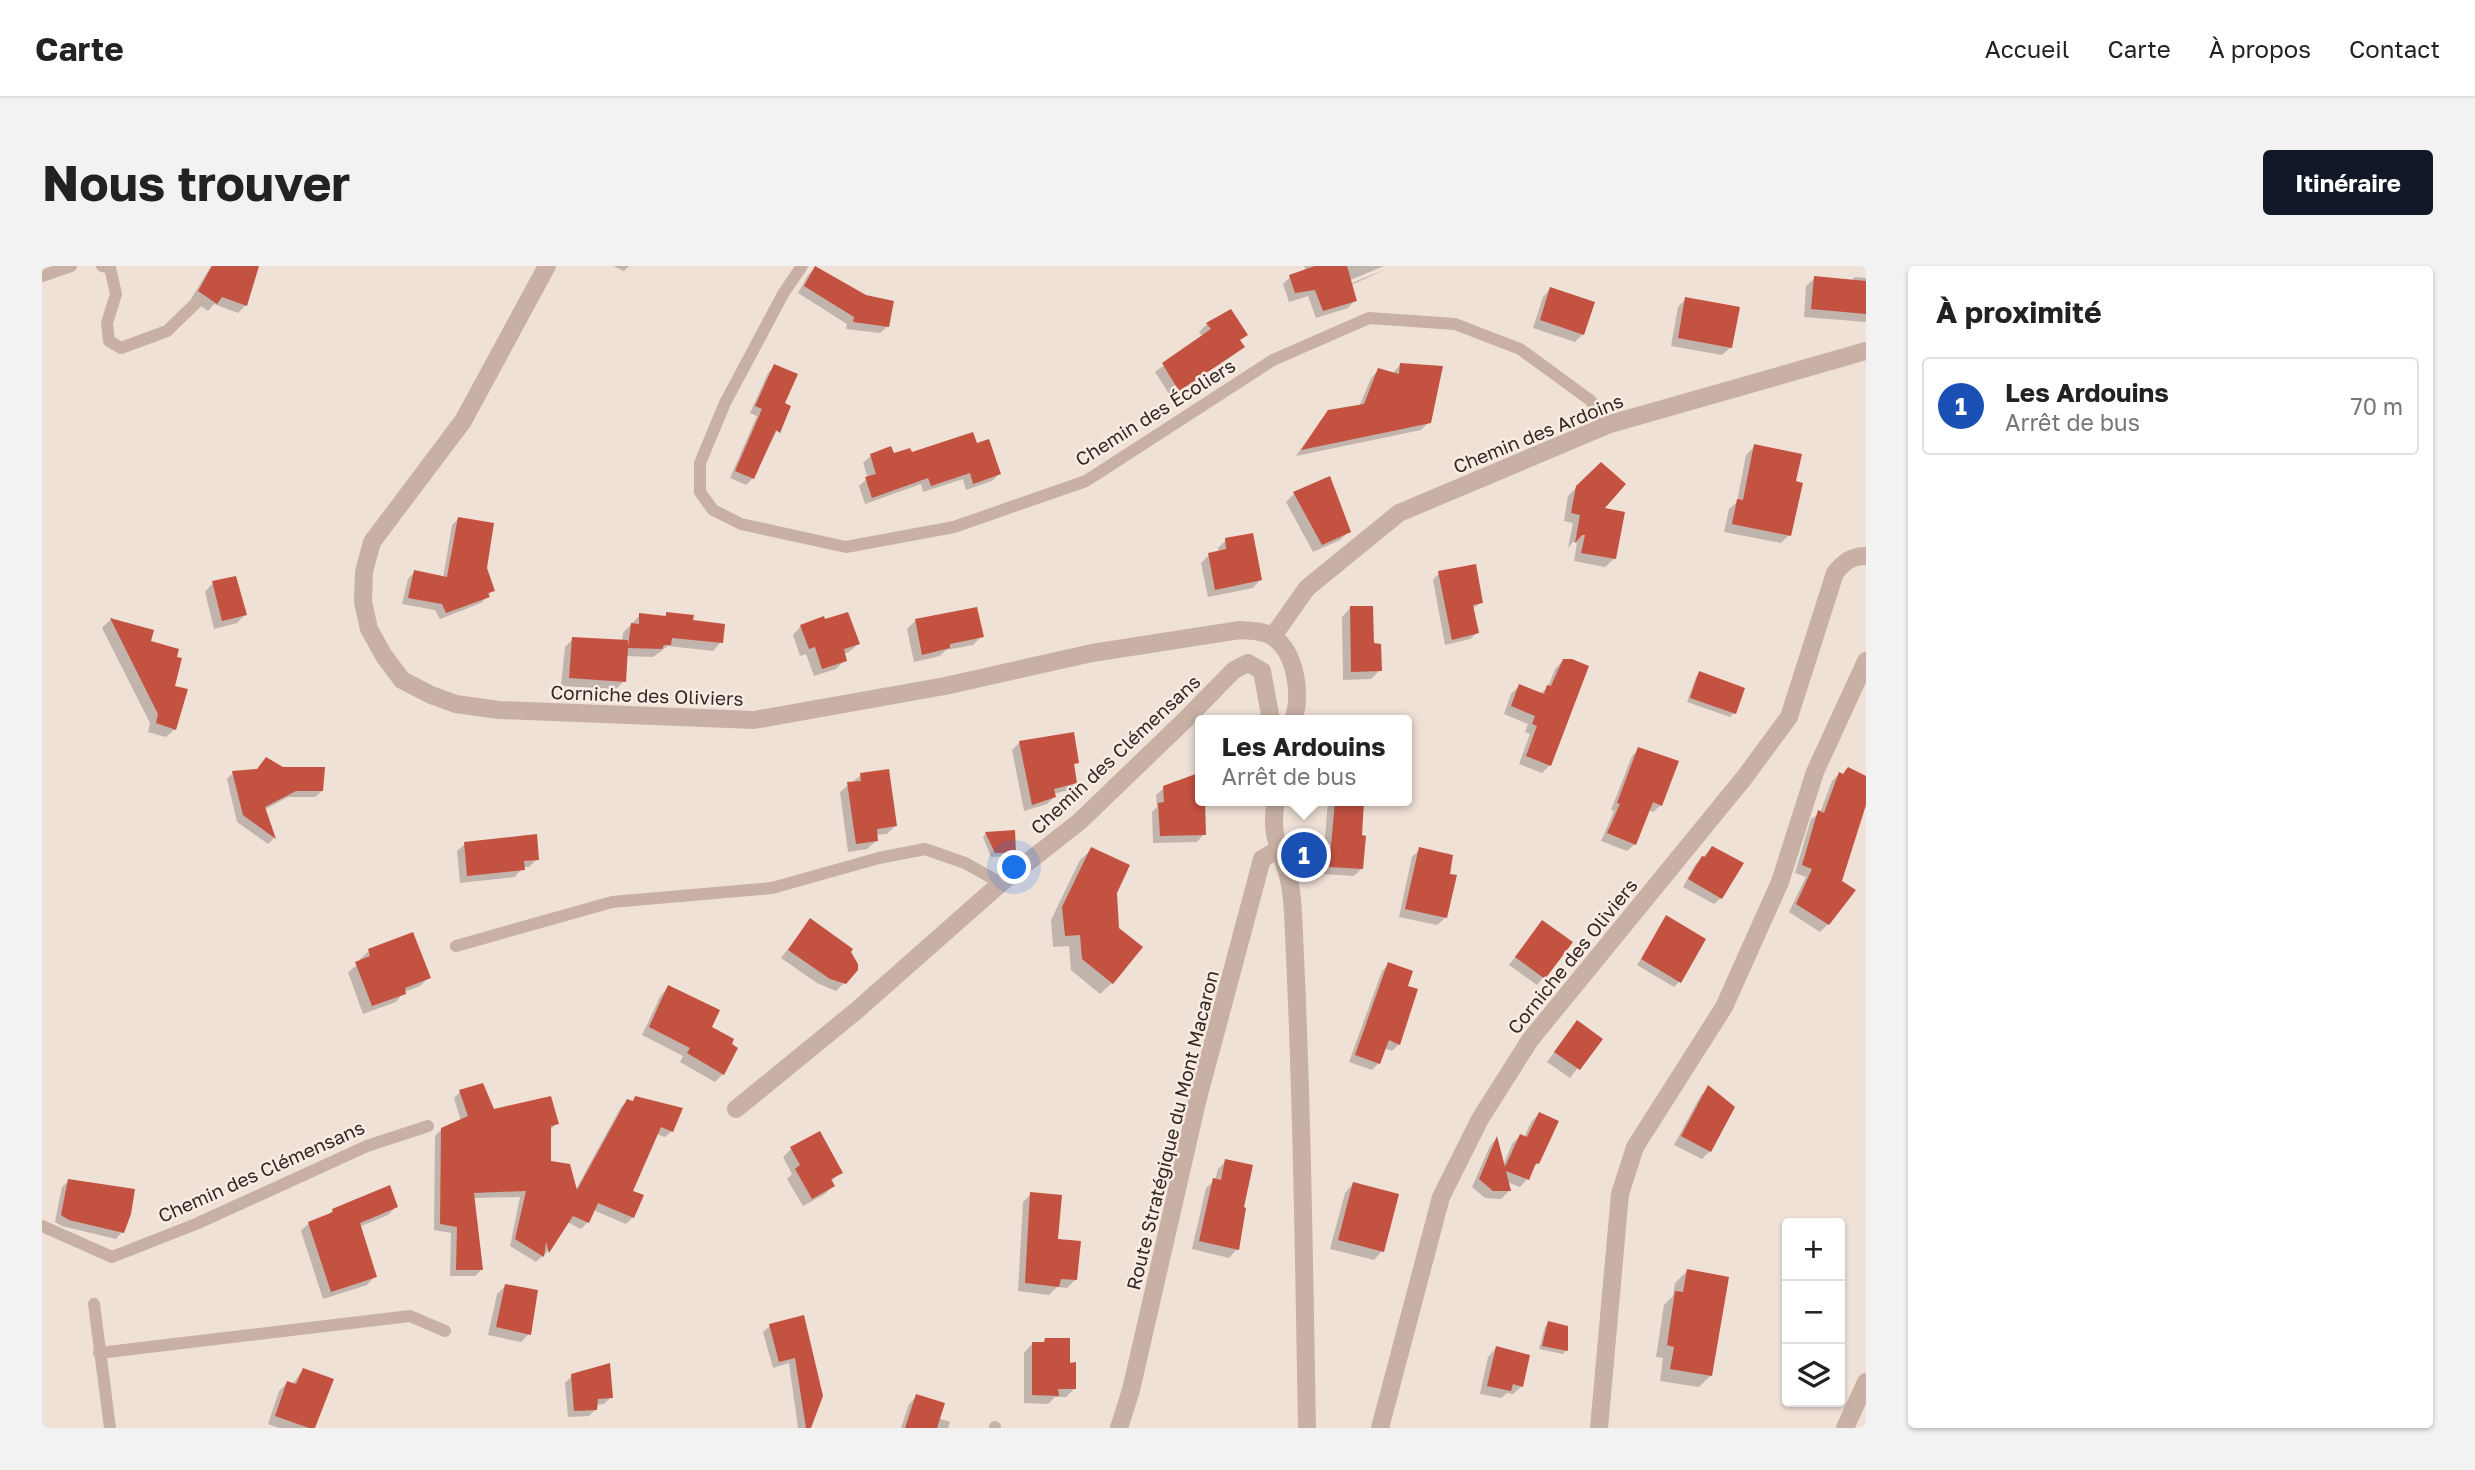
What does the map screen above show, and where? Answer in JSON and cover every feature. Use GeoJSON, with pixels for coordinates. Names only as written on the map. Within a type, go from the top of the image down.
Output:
{"type":"FeatureCollection","features":[{"type":"Feature","properties":{"kind":"street","name":"Corniche des Oliviers"},"geometry":{"type":"LineString","coordinates":[[547,266],[463,421],[372,542],[363,602],[369,629],[402,680],[431,695],[456,704],[499,710],[754,720],[945,686],[1092,653],[1240,630],[1258,631],[1273,636]]}},
{"type":"Feature","properties":{"kind":"street","name":"Chemin des Ardoins"},"geometry":{"type":"LineString","coordinates":[[1273,636],[1307,588],[1399,513],[1609,424],[1866,351]]}},
{"type":"Feature","properties":{"kind":"street","name":"Corniche des Oliviers"},"geometry":{"type":"LineString","coordinates":[[1380,1428],[1441,1196],[1480,1119],[1530,1040],[1744,778],[1789,717],[1835,573],[1844,562],[1856,556],[1866,556]]}},
{"type":"Feature","properties":{"kind":"street"},"geometry":{"type":"LineString","coordinates":[[1273,636],[1286,649],[1294,672],[1297,701],[1294,715]]}},
{"type":"Feature","properties":{"kind":"street"},"geometry":{"type":"LineString","coordinates":[[1599,1428],[1620,1194],[1635,1147],[1724,1007],[1780,882],[1815,772],[1866,661]]}},
{"type":"Feature","properties":{"kind":"street","name":"Chemin des Clémensans"},"geometry":{"type":"LineString","coordinates":[[736,1109],[856,1011],[1001,883],[1079,822],[1234,670],[1248,663],[1262,671],[1270,715]]}},
{"type":"Feature","properties":{"kind":"street"},"geometry":{"type":"LineString","coordinates":[[1275,806],[1272,817],[1278,850],[1287,871],[1292,895],[1307,1428]]}},
{"type":"Feature","properties":{"kind":"street","name":"Route Stratégique du Mont Macaron"},"geometry":{"type":"LineString","coordinates":[[1119,1428],[1131,1390],[1197,1102],[1262,859],[1278,850]]}},
{"type":"Feature","properties":{"kind":"street"},"geometry":{"type":"LineString","coordinates":[[1845,1428],[1866,1381]]}},
{"type":"Feature","properties":{"kind":"lane"},"geometry":{"type":"LineString","coordinates":[[42,276],[71,266]]}},
{"type":"Feature","properties":{"kind":"lane"},"geometry":{"type":"LineString","coordinates":[[102,266],[110,268],[116,294],[107,323],[109,341],[121,348],[167,331],[198,301]]}},
{"type":"Feature","properties":{"kind":"lane","name":"Chemin des Écoliers"},"geometry":{"type":"LineString","coordinates":[[802,266],[783,294],[726,403],[700,463],[700,492],[713,510],[741,524],[846,547],[954,527],[1086,481],[1273,360],[1369,318],[1455,324],[1520,349],[1590,400],[1609,424]]}},
{"type":"Feature","properties":{"kind":"lane"},"geometry":{"type":"LineString","coordinates":[[456,946],[612,902],[772,888],[925,849],[965,863],[1001,883]]}},
{"type":"Feature","properties":{"kind":"lane","name":"Chemin des Clémensans"},"geometry":{"type":"LineString","coordinates":[[42,1226],[112,1257],[196,1224],[366,1146],[428,1126]]}},
{"type":"Feature","properties":{"kind":"lane"},"geometry":{"type":"LineString","coordinates":[[94,1304],[110,1428]]}},
{"type":"Feature","properties":{"kind":"lane"},"geometry":{"type":"LineString","coordinates":[[99,1353],[410,1316],[445,1331]]}},
{"type":"Feature","properties":{"kind":"building"},"geometry":{"type":"Polygon","coordinates":[[[212,266],[259,266],[247,306],[222,297],[217,304],[198,291],[212,266]]]}},
{"type":"Feature","properties":{"kind":"building"},"geometry":{"type":"Polygon","coordinates":[[[815,266],[866,295],[894,301],[889,327],[853,322],[854,317],[804,286],[815,266]]]}},
{"type":"Feature","properties":{"kind":"building"},"geometry":{"type":"Polygon","coordinates":[[[1315,266],[1347,266],[1357,301],[1323,311],[1315,290],[1295,293],[1289,275],[1315,266]]]}},
{"type":"Feature","properties":{"kind":"building"},"geometry":{"type":"Polygon","coordinates":[[[1814,276],[1866,281],[1866,314],[1811,309],[1814,276]]]}},
{"type":"Feature","properties":{"kind":"building"},"geometry":{"type":"Polygon","coordinates":[[[1550,287],[1595,302],[1584,335],[1540,320],[1550,287]]]}},
{"type":"Feature","properties":{"kind":"building"},"geometry":{"type":"Polygon","coordinates":[[[1685,297],[1740,307],[1732,348],[1678,338],[1685,297]]]}},
{"type":"Feature","properties":{"kind":"building"},"geometry":{"type":"Polygon","coordinates":[[[1231,309],[1248,335],[1240,340],[1245,347],[1179,391],[1162,363],[1211,329],[1206,323],[1231,309]]]}},
{"type":"Feature","properties":{"kind":"building"},"geometry":{"type":"Polygon","coordinates":[[[1400,363],[1443,366],[1431,423],[1301,450],[1328,410],[1364,404],[1378,368],[1399,374],[1400,363]]]}},
{"type":"Feature","properties":{"kind":"building"},"geometry":{"type":"Polygon","coordinates":[[[774,364],[798,374],[785,403],[791,406],[780,433],[776,430],[754,479],[735,471],[762,409],[755,406],[774,364]]]}},
{"type":"Feature","properties":{"kind":"building"},"geometry":{"type":"Polygon","coordinates":[[[973,432],[977,443],[989,439],[1001,474],[973,484],[970,473],[931,486],[928,478],[872,498],[865,477],[876,474],[870,454],[891,446],[894,453],[910,448],[912,452],[973,432]]]}},
{"type":"Feature","properties":{"kind":"building"},"geometry":{"type":"Polygon","coordinates":[[[1754,444],[1802,454],[1796,481],[1803,483],[1791,536],[1732,524],[1737,499],[1743,500],[1754,444]]]}},
{"type":"Feature","properties":{"kind":"building"},"geometry":{"type":"Polygon","coordinates":[[[1601,462],[1626,484],[1605,508],[1625,512],[1616,559],[1581,553],[1585,535],[1575,543],[1580,515],[1571,513],[1576,486],[1601,462]]]}},
{"type":"Feature","properties":{"kind":"building"},"geometry":{"type":"Polygon","coordinates":[[[1330,476],[1351,532],[1322,545],[1293,492],[1330,476]]]}},
{"type":"Feature","properties":{"kind":"building"},"geometry":{"type":"Polygon","coordinates":[[[458,517],[494,523],[487,568],[495,591],[488,593],[490,597],[446,613],[442,604],[408,598],[414,570],[447,577],[458,517]]]}},
{"type":"Feature","properties":{"kind":"building"},"geometry":{"type":"Polygon","coordinates":[[[1253,533],[1262,580],[1215,590],[1208,553],[1226,549],[1225,538],[1253,533]]]}},
{"type":"Feature","properties":{"kind":"building"},"geometry":{"type":"Polygon","coordinates":[[[1476,564],[1483,603],[1473,605],[1479,633],[1452,640],[1438,571],[1476,564]]]}},
{"type":"Feature","properties":{"kind":"building"},"geometry":{"type":"Polygon","coordinates":[[[236,576],[247,615],[222,621],[212,581],[236,576]]]}},
{"type":"Feature","properties":{"kind":"building"},"geometry":{"type":"Polygon","coordinates":[[[1350,606],[1373,606],[1374,643],[1381,644],[1382,671],[1351,672],[1350,606]]]}},
{"type":"Feature","properties":{"kind":"building"},"geometry":{"type":"Polygon","coordinates":[[[977,607],[984,637],[950,644],[950,648],[922,655],[915,619],[977,607]]]}},
{"type":"Feature","properties":{"kind":"building"},"geometry":{"type":"Polygon","coordinates":[[[666,612],[694,615],[693,620],[725,624],[723,643],[672,638],[671,645],[664,645],[662,649],[628,648],[626,682],[569,678],[572,637],[628,640],[628,647],[631,623],[639,624],[639,613],[666,616],[666,612]]]}},
{"type":"Feature","properties":{"kind":"building"},"geometry":{"type":"Polygon","coordinates":[[[848,612],[860,644],[844,649],[847,661],[822,669],[815,647],[809,649],[800,625],[824,616],[825,619],[848,612]]]}},
{"type":"Feature","properties":{"kind":"building"},"geometry":{"type":"Polygon","coordinates":[[[110,618],[154,630],[151,641],[179,649],[177,657],[182,658],[175,686],[188,689],[176,730],[156,723],[158,714],[110,618]]]}},
{"type":"Feature","properties":{"kind":"building"},"geometry":{"type":"Polygon","coordinates":[[[1563,659],[1572,659],[1589,666],[1551,766],[1526,756],[1537,726],[1532,724],[1535,716],[1511,706],[1519,684],[1544,694],[1547,685],[1551,686],[1563,659]]]}},
{"type":"Feature","properties":{"kind":"building"},"geometry":{"type":"Polygon","coordinates":[[[1699,671],[1745,688],[1736,714],[1690,698],[1699,671]]]}},
{"type":"Feature","properties":{"kind":"building"},"geometry":{"type":"Polygon","coordinates":[[[1074,732],[1079,763],[1074,764],[1077,783],[1054,789],[1056,797],[1032,805],[1019,741],[1074,732]]]}},
{"type":"Feature","properties":{"kind":"building"},"geometry":{"type":"Polygon","coordinates":[[[1638,747],[1679,761],[1662,806],[1653,802],[1636,845],[1607,833],[1620,804],[1617,803],[1638,747]]]}},
{"type":"Feature","properties":{"kind":"building"},"geometry":{"type":"Polygon","coordinates":[[[266,757],[283,767],[325,767],[323,791],[296,791],[265,807],[276,839],[243,815],[232,771],[257,769],[266,757]]]}},
{"type":"Feature","properties":{"kind":"building"},"geometry":{"type":"Polygon","coordinates":[[[1848,767],[1866,776],[1866,805],[1842,881],[1856,890],[1829,925],[1796,904],[1812,869],[1802,865],[1818,810],[1824,813],[1839,772],[1843,774],[1848,767]]]}},
{"type":"Feature","properties":{"kind":"building"},"geometry":{"type":"Polygon","coordinates":[[[889,769],[897,826],[877,829],[878,841],[856,844],[847,782],[861,781],[860,773],[889,769]]]}},
{"type":"Feature","properties":{"kind":"building"},"geometry":{"type":"Polygon","coordinates":[[[1195,774],[1195,806],[1205,806],[1206,835],[1160,836],[1158,803],[1164,802],[1163,786],[1195,774]]]}},
{"type":"Feature","properties":{"kind":"building"},"geometry":{"type":"Polygon","coordinates":[[[1335,806],[1364,806],[1362,835],[1366,836],[1363,869],[1329,867],[1335,806]]]}},
{"type":"Feature","properties":{"kind":"building"},"geometry":{"type":"Polygon","coordinates":[[[1015,830],[1016,853],[995,853],[985,832],[1015,830]]]}},
{"type":"Feature","properties":{"kind":"building"},"geometry":{"type":"Polygon","coordinates":[[[537,834],[539,860],[524,861],[525,870],[467,876],[464,842],[537,834]]]}},
{"type":"Feature","properties":{"kind":"building"},"geometry":{"type":"Polygon","coordinates":[[[1712,846],[1744,863],[1722,899],[1688,879],[1702,856],[1705,857],[1712,846]]]}},
{"type":"Feature","properties":{"kind":"building"},"geometry":{"type":"Polygon","coordinates":[[[1091,847],[1130,865],[1117,893],[1119,928],[1143,947],[1113,984],[1082,959],[1080,935],[1065,936],[1062,907],[1091,847]]]}},
{"type":"Feature","properties":{"kind":"building"},"geometry":{"type":"Polygon","coordinates":[[[1419,847],[1453,855],[1450,874],[1457,875],[1447,918],[1405,909],[1419,847]]]}},
{"type":"Feature","properties":{"kind":"building"},"geometry":{"type":"Polygon","coordinates":[[[1666,915],[1706,939],[1681,983],[1641,959],[1666,915]]]}},
{"type":"Feature","properties":{"kind":"building"},"geometry":{"type":"Polygon","coordinates":[[[810,918],[853,949],[851,952],[858,964],[858,970],[846,984],[830,979],[788,950],[810,918]]]}},
{"type":"Feature","properties":{"kind":"building"},"geometry":{"type":"Polygon","coordinates":[[[1542,920],[1573,942],[1545,979],[1515,957],[1542,920]]]}},
{"type":"Feature","properties":{"kind":"building"},"geometry":{"type":"Polygon","coordinates":[[[413,932],[431,978],[405,988],[406,994],[372,1006],[355,962],[370,956],[368,949],[413,932]]]}},
{"type":"Feature","properties":{"kind":"building"},"geometry":{"type":"Polygon","coordinates":[[[1388,962],[1413,971],[1408,986],[1418,989],[1400,1045],[1389,1040],[1380,1064],[1355,1055],[1388,962]]]}},
{"type":"Feature","properties":{"kind":"building"},"geometry":{"type":"Polygon","coordinates":[[[668,985],[720,1010],[712,1027],[734,1039],[732,1044],[738,1048],[724,1075],[687,1053],[690,1048],[649,1027],[668,985]]]}},
{"type":"Feature","properties":{"kind":"building"},"geometry":{"type":"Polygon","coordinates":[[[1577,1020],[1603,1039],[1580,1070],[1554,1052],[1577,1020]]]}},
{"type":"Feature","properties":{"kind":"building"},"geometry":{"type":"Polygon","coordinates":[[[483,1083],[494,1109],[551,1096],[559,1124],[551,1126],[551,1161],[570,1164],[577,1190],[627,1099],[633,1101],[635,1096],[683,1108],[673,1132],[661,1127],[633,1191],[644,1195],[634,1218],[598,1203],[589,1223],[573,1216],[549,1253],[546,1242],[544,1257],[515,1239],[526,1191],[474,1193],[483,1270],[456,1270],[457,1227],[440,1224],[441,1128],[468,1116],[459,1090],[483,1083]]]}},
{"type":"Feature","properties":{"kind":"building"},"geometry":{"type":"Polygon","coordinates":[[[1708,1085],[1735,1107],[1711,1152],[1681,1136],[1708,1085]]]}},
{"type":"Feature","properties":{"kind":"building"},"geometry":{"type":"Polygon","coordinates":[[[1539,1112],[1559,1121],[1539,1164],[1536,1163],[1529,1180],[1506,1171],[1511,1191],[1493,1191],[1479,1179],[1497,1136],[1505,1167],[1520,1134],[1527,1137],[1539,1112]]]}},
{"type":"Feature","properties":{"kind":"building"},"geometry":{"type":"Polygon","coordinates":[[[820,1131],[843,1173],[831,1179],[835,1186],[812,1199],[795,1169],[800,1165],[790,1147],[820,1131]]]}},
{"type":"Feature","properties":{"kind":"building"},"geometry":{"type":"Polygon","coordinates":[[[1225,1159],[1253,1165],[1239,1250],[1199,1241],[1213,1178],[1221,1180],[1225,1159]]]}},
{"type":"Feature","properties":{"kind":"building"},"geometry":{"type":"Polygon","coordinates":[[[68,1179],[135,1189],[131,1214],[124,1233],[69,1220],[61,1215],[68,1179]]]}},
{"type":"Feature","properties":{"kind":"building"},"geometry":{"type":"Polygon","coordinates":[[[1353,1182],[1399,1194],[1384,1252],[1338,1240],[1353,1182]]]}},
{"type":"Feature","properties":{"kind":"building"},"geometry":{"type":"Polygon","coordinates":[[[390,1185],[398,1207],[360,1223],[377,1277],[331,1292],[308,1222],[390,1185]]]}},
{"type":"Feature","properties":{"kind":"building"},"geometry":{"type":"Polygon","coordinates":[[[1030,1192],[1062,1195],[1058,1239],[1081,1241],[1077,1280],[1061,1279],[1059,1287],[1025,1283],[1030,1192]]]}},
{"type":"Feature","properties":{"kind":"building"},"geometry":{"type":"Polygon","coordinates":[[[1687,1269],[1729,1277],[1712,1376],[1670,1369],[1674,1347],[1667,1345],[1675,1291],[1683,1292],[1687,1269]]]}},
{"type":"Feature","properties":{"kind":"building"},"geometry":{"type":"Polygon","coordinates":[[[505,1284],[538,1290],[531,1335],[496,1327],[505,1284]]]}},
{"type":"Feature","properties":{"kind":"building"},"geometry":{"type":"Polygon","coordinates":[[[804,1315],[823,1396],[811,1428],[806,1428],[795,1358],[779,1362],[769,1324],[804,1315]]]}},
{"type":"Feature","properties":{"kind":"building"},"geometry":{"type":"Polygon","coordinates":[[[1548,1321],[1568,1326],[1568,1351],[1542,1346],[1548,1321]]]}},
{"type":"Feature","properties":{"kind":"building"},"geometry":{"type":"Polygon","coordinates":[[[1045,1338],[1070,1338],[1070,1363],[1076,1362],[1076,1389],[1058,1389],[1059,1396],[1032,1395],[1032,1342],[1044,1342],[1045,1338]]]}},
{"type":"Feature","properties":{"kind":"building"},"geometry":{"type":"Polygon","coordinates":[[[1496,1346],[1530,1355],[1523,1387],[1513,1384],[1511,1391],[1487,1386],[1496,1346]]]}},
{"type":"Feature","properties":{"kind":"building"},"geometry":{"type":"Polygon","coordinates":[[[610,1363],[613,1398],[598,1399],[597,1410],[574,1411],[571,1374],[610,1363]]]}},
{"type":"Feature","properties":{"kind":"building"},"geometry":{"type":"Polygon","coordinates":[[[303,1368],[334,1379],[315,1428],[275,1416],[287,1381],[296,1384],[303,1368]]]}},
{"type":"Feature","properties":{"kind":"building"},"geometry":{"type":"Polygon","coordinates":[[[916,1394],[945,1403],[937,1428],[905,1428],[916,1394]]]}},
{"type":"Feature","properties":{"kind":"place","name":"Les Ardouins"},"geometry":{"type":"Point","coordinates":[1304,855]}}]}
